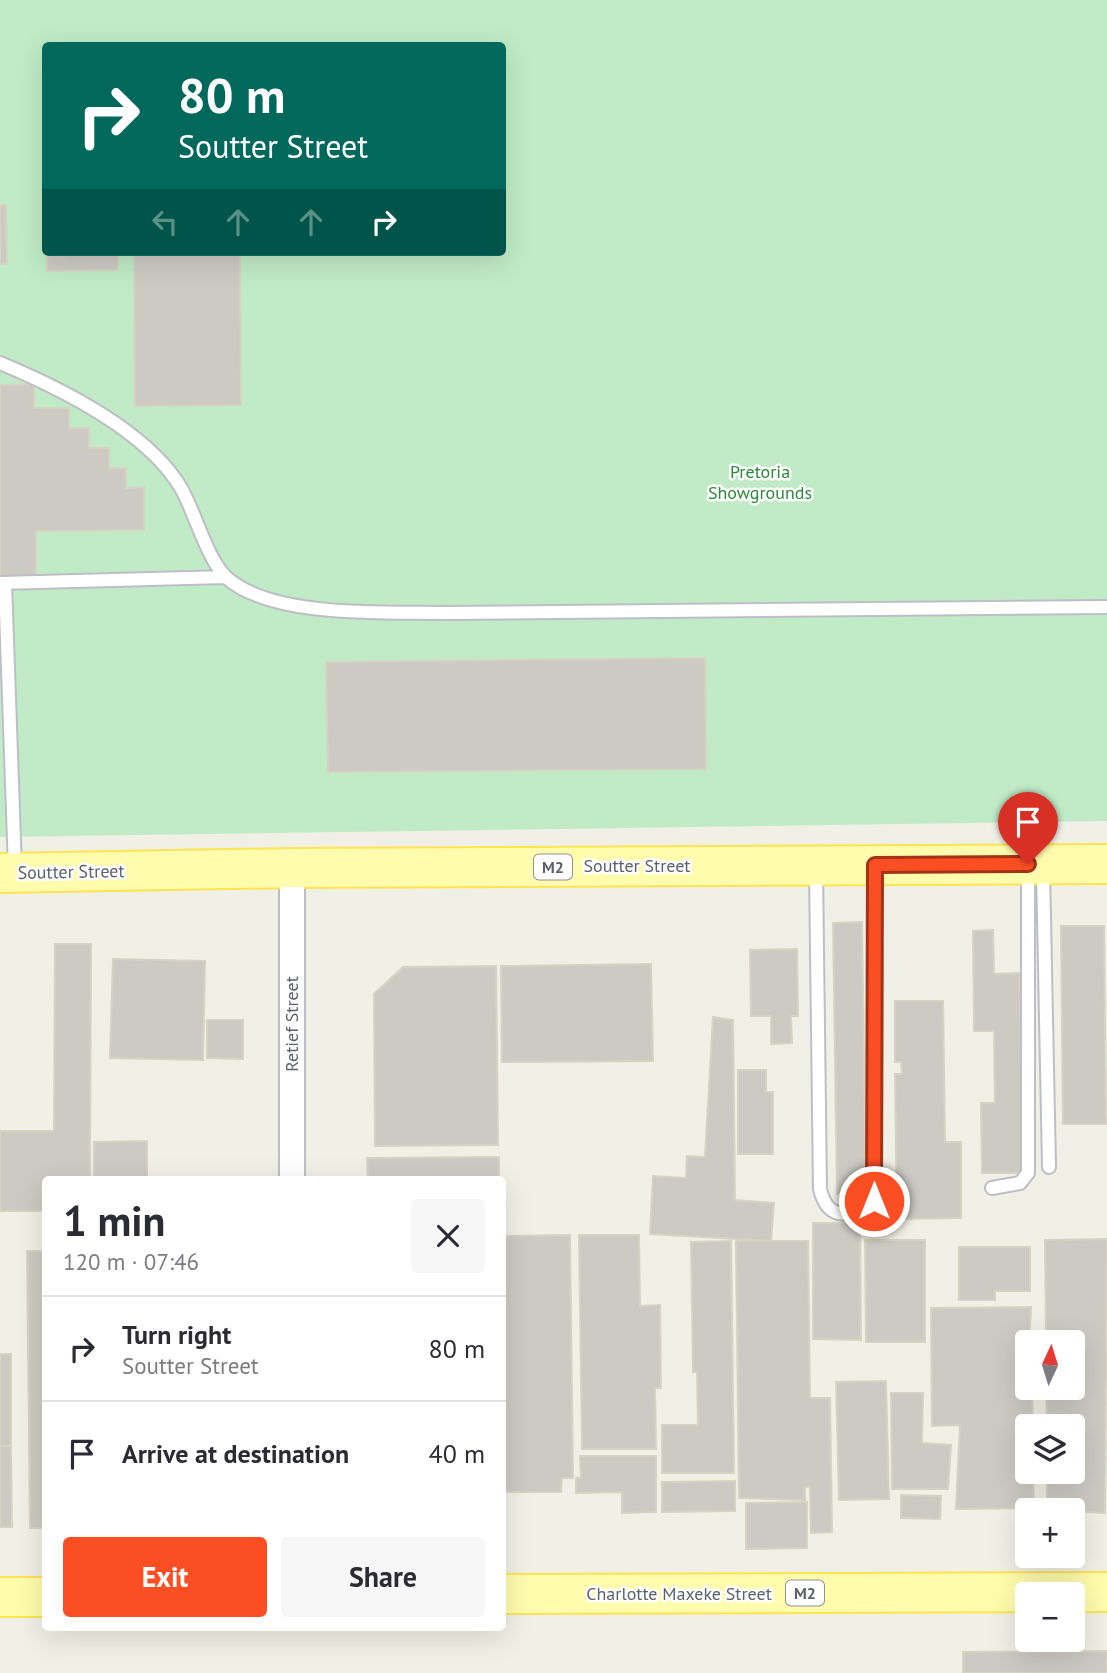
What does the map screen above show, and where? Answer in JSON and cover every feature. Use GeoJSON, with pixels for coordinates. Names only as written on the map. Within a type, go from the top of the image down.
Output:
{"type":"FeatureCollection","features":[{"type":"Feature","properties":{"kind":"main road","name":"Soutter Street"},"geometry":{"type":"LineString","coordinates":[[8,873],[292,868],[1107,864]]}},
{"type":"Feature","properties":{"kind":"main road","name":"Charlotte Maxeke Street"},"geometry":{"type":"LineString","coordinates":[[506,1594],[1107,1591]]}},
{"type":"Feature","properties":{"kind":"main road"},"geometry":{"type":"LineString","coordinates":[[0,1597],[42,1597]]}},
{"type":"Feature","properties":{"kind":"street","name":"Retief Street"},"geometry":{"type":"LineString","coordinates":[[292,868],[292,1176]]}},
{"type":"Feature","properties":{"kind":"lane"},"geometry":{"type":"LineString","coordinates":[[0,363],[95,411],[129,432],[154,454],[180,486],[226,577]]}},
{"type":"Feature","properties":{"kind":"lane"},"geometry":{"type":"LineString","coordinates":[[8,873],[2,583],[226,577],[261,597],[284,604],[361,611],[1107,607]]}},
{"type":"Feature","properties":{"kind":"lane"},"geometry":{"type":"LineString","coordinates":[[1035,864],[1049,1167]]}},
{"type":"Feature","properties":{"kind":"lane"},"geometry":{"type":"LineString","coordinates":[[992,1188],[1020,1184],[1028,1173],[1035,864]]}},
{"type":"Feature","properties":{"kind":"lane"},"geometry":{"type":"LineString","coordinates":[[816,866],[820,1189],[824,1205],[831,1211],[851,1214],[870,1209],[874,1201],[875,865]]}},
{"type":"Feature","properties":{"kind":"green space","name":"Pretoria Showgrounds"},"geometry":{"type":"Polygon","coordinates":[[[0,0],[1107,0],[1107,821],[0,837],[0,0]]]}},
{"type":"Feature","properties":{"kind":"building"},"geometry":{"type":"Polygon","coordinates":[[[0,205],[6,205],[7,264],[0,264],[0,205]]]}},
{"type":"Feature","properties":{"kind":"building"},"geometry":{"type":"Polygon","coordinates":[[[47,256],[118,256],[118,270],[47,271],[47,256]]]}},
{"type":"Feature","properties":{"kind":"building"},"geometry":{"type":"Polygon","coordinates":[[[134,256],[240,256],[241,405],[135,406],[134,256]]]}},
{"type":"Feature","properties":{"kind":"building"},"geometry":{"type":"Polygon","coordinates":[[[34,384],[34,408],[69,408],[69,428],[89,428],[89,448],[109,448],[109,468],[126,468],[126,488],[144,487],[144,530],[36,531],[36,577],[0,577],[0,385],[34,384]]]}},
{"type":"Feature","properties":{"kind":"building"},"geometry":{"type":"Polygon","coordinates":[[[705,658],[706,769],[328,772],[326,662],[705,658]]]}},
{"type":"Feature","properties":{"kind":"building"},"geometry":{"type":"Polygon","coordinates":[[[862,922],[866,1194],[837,1194],[833,923],[862,922]]]}},
{"type":"Feature","properties":{"kind":"building"},"geometry":{"type":"Polygon","coordinates":[[[1061,926],[1104,926],[1106,1124],[1063,1124],[1061,926]]]}},
{"type":"Feature","properties":{"kind":"building"},"geometry":{"type":"Polygon","coordinates":[[[993,930],[994,974],[1020,973],[1022,1173],[982,1173],[981,1103],[995,1103],[994,1031],[974,1031],[973,931],[993,930]]]}},
{"type":"Feature","properties":{"kind":"building"},"geometry":{"type":"Polygon","coordinates":[[[55,944],[91,944],[90,1176],[42,1176],[42,1211],[0,1211],[0,1131],[54,1131],[55,944]]]}},
{"type":"Feature","properties":{"kind":"building"},"geometry":{"type":"Polygon","coordinates":[[[797,949],[798,1016],[791,1016],[792,1043],[771,1044],[771,1016],[751,1016],[750,950],[797,949]]]}},
{"type":"Feature","properties":{"kind":"building"},"geometry":{"type":"Polygon","coordinates":[[[113,959],[205,961],[203,1060],[110,1058],[113,959]]]}},
{"type":"Feature","properties":{"kind":"building"},"geometry":{"type":"Polygon","coordinates":[[[651,964],[653,1061],[502,1062],[501,966],[651,964]]]}},
{"type":"Feature","properties":{"kind":"building"},"geometry":{"type":"Polygon","coordinates":[[[496,966],[498,1145],[375,1146],[374,994],[403,967],[496,966]]]}},
{"type":"Feature","properties":{"kind":"building"},"geometry":{"type":"Polygon","coordinates":[[[895,1001],[943,1001],[945,1142],[961,1142],[961,1218],[897,1219],[895,1074],[902,1074],[901,1062],[895,1062],[895,1001]]]}},
{"type":"Feature","properties":{"kind":"building"},"geometry":{"type":"Polygon","coordinates":[[[713,1017],[733,1020],[735,1200],[774,1203],[771,1241],[650,1234],[653,1176],[686,1178],[687,1156],[705,1157],[713,1017]]]}},
{"type":"Feature","properties":{"kind":"building"},"geometry":{"type":"Polygon","coordinates":[[[207,1020],[243,1020],[243,1059],[207,1058],[207,1020]]]}},
{"type":"Feature","properties":{"kind":"building"},"geometry":{"type":"Polygon","coordinates":[[[738,1070],[766,1070],[766,1092],[773,1092],[773,1154],[738,1154],[738,1070]]]}},
{"type":"Feature","properties":{"kind":"building"},"geometry":{"type":"Polygon","coordinates":[[[147,1141],[147,1176],[94,1176],[94,1142],[147,1141]]]}},
{"type":"Feature","properties":{"kind":"building"},"geometry":{"type":"Polygon","coordinates":[[[499,1157],[499,1176],[368,1176],[367,1158],[499,1157]]]}},
{"type":"Feature","properties":{"kind":"building"},"geometry":{"type":"Polygon","coordinates":[[[813,1223],[860,1223],[861,1340],[813,1339],[813,1223]]]}},
{"type":"Feature","properties":{"kind":"building"},"geometry":{"type":"Polygon","coordinates":[[[570,1235],[573,1478],[562,1478],[561,1492],[506,1492],[506,1236],[570,1235]]]}},
{"type":"Feature","properties":{"kind":"building"},"geometry":{"type":"Polygon","coordinates":[[[579,1235],[639,1235],[640,1306],[660,1305],[661,1388],[655,1388],[656,1449],[582,1449],[579,1235]]]}},
{"type":"Feature","properties":{"kind":"building"},"geometry":{"type":"Polygon","coordinates":[[[1107,1239],[1105,1513],[1085,1512],[1085,1498],[1047,1498],[1047,1484],[1085,1484],[1085,1414],[1047,1414],[1046,1400],[1085,1400],[1085,1330],[1046,1330],[1045,1240],[1107,1239]]]}},
{"type":"Feature","properties":{"kind":"building"},"geometry":{"type":"Polygon","coordinates":[[[865,1240],[925,1240],[925,1342],[866,1342],[865,1240]]]}},
{"type":"Feature","properties":{"kind":"building"},"geometry":{"type":"Polygon","coordinates":[[[731,1241],[734,1473],[662,1473],[662,1425],[698,1425],[697,1372],[693,1372],[691,1242],[731,1241]]]}},
{"type":"Feature","properties":{"kind":"building"},"geometry":{"type":"Polygon","coordinates":[[[736,1241],[808,1241],[810,1398],[830,1398],[832,1532],[811,1533],[810,1487],[805,1487],[805,1500],[739,1498],[736,1241]]]}},
{"type":"Feature","properties":{"kind":"building"},"geometry":{"type":"Polygon","coordinates":[[[959,1247],[1030,1247],[1030,1291],[995,1291],[995,1300],[959,1300],[959,1247]]]}},
{"type":"Feature","properties":{"kind":"building"},"geometry":{"type":"Polygon","coordinates":[[[27,1251],[42,1251],[42,1528],[30,1528],[27,1251]]]}},
{"type":"Feature","properties":{"kind":"building"},"geometry":{"type":"Polygon","coordinates":[[[1031,1307],[1030,1330],[1015,1330],[1015,1400],[1032,1400],[1033,1414],[1015,1414],[1015,1484],[1033,1484],[1034,1498],[1015,1498],[1015,1508],[956,1509],[960,1425],[932,1426],[931,1308],[1031,1307]]]}},
{"type":"Feature","properties":{"kind":"building"},"geometry":{"type":"Polygon","coordinates":[[[0,1354],[11,1354],[11,1446],[0,1446],[0,1354]]]}},
{"type":"Feature","properties":{"kind":"building"},"geometry":{"type":"Polygon","coordinates":[[[886,1381],[889,1499],[839,1500],[836,1382],[886,1381]]]}},
{"type":"Feature","properties":{"kind":"building"},"geometry":{"type":"Polygon","coordinates":[[[891,1393],[923,1393],[922,1443],[951,1445],[948,1489],[892,1489],[891,1393]]]}},
{"type":"Feature","properties":{"kind":"building"},"geometry":{"type":"Polygon","coordinates":[[[0,1446],[11,1446],[12,1527],[0,1527],[0,1446]]]}},
{"type":"Feature","properties":{"kind":"building"},"geometry":{"type":"Polygon","coordinates":[[[580,1456],[656,1456],[656,1512],[622,1513],[622,1492],[576,1493],[576,1478],[581,1478],[580,1456]]]}},
{"type":"Feature","properties":{"kind":"building"},"geometry":{"type":"Polygon","coordinates":[[[735,1481],[735,1511],[662,1512],[662,1482],[735,1481]]]}},
{"type":"Feature","properties":{"kind":"building"},"geometry":{"type":"Polygon","coordinates":[[[901,1495],[941,1496],[940,1519],[901,1518],[901,1495]]]}},
{"type":"Feature","properties":{"kind":"building"},"geometry":{"type":"Polygon","coordinates":[[[807,1502],[807,1548],[746,1549],[746,1503],[807,1502]]]}},
{"type":"Feature","properties":{"kind":"building"},"geometry":{"type":"Polygon","coordinates":[[[1107,1651],[1107,1673],[963,1673],[963,1652],[1107,1651]]]}},
{"type":"Feature","properties":{"kind":"route"},"geometry":{"type":"LineString","coordinates":[[874,1201],[875,865],[1028,864]]}}]}
